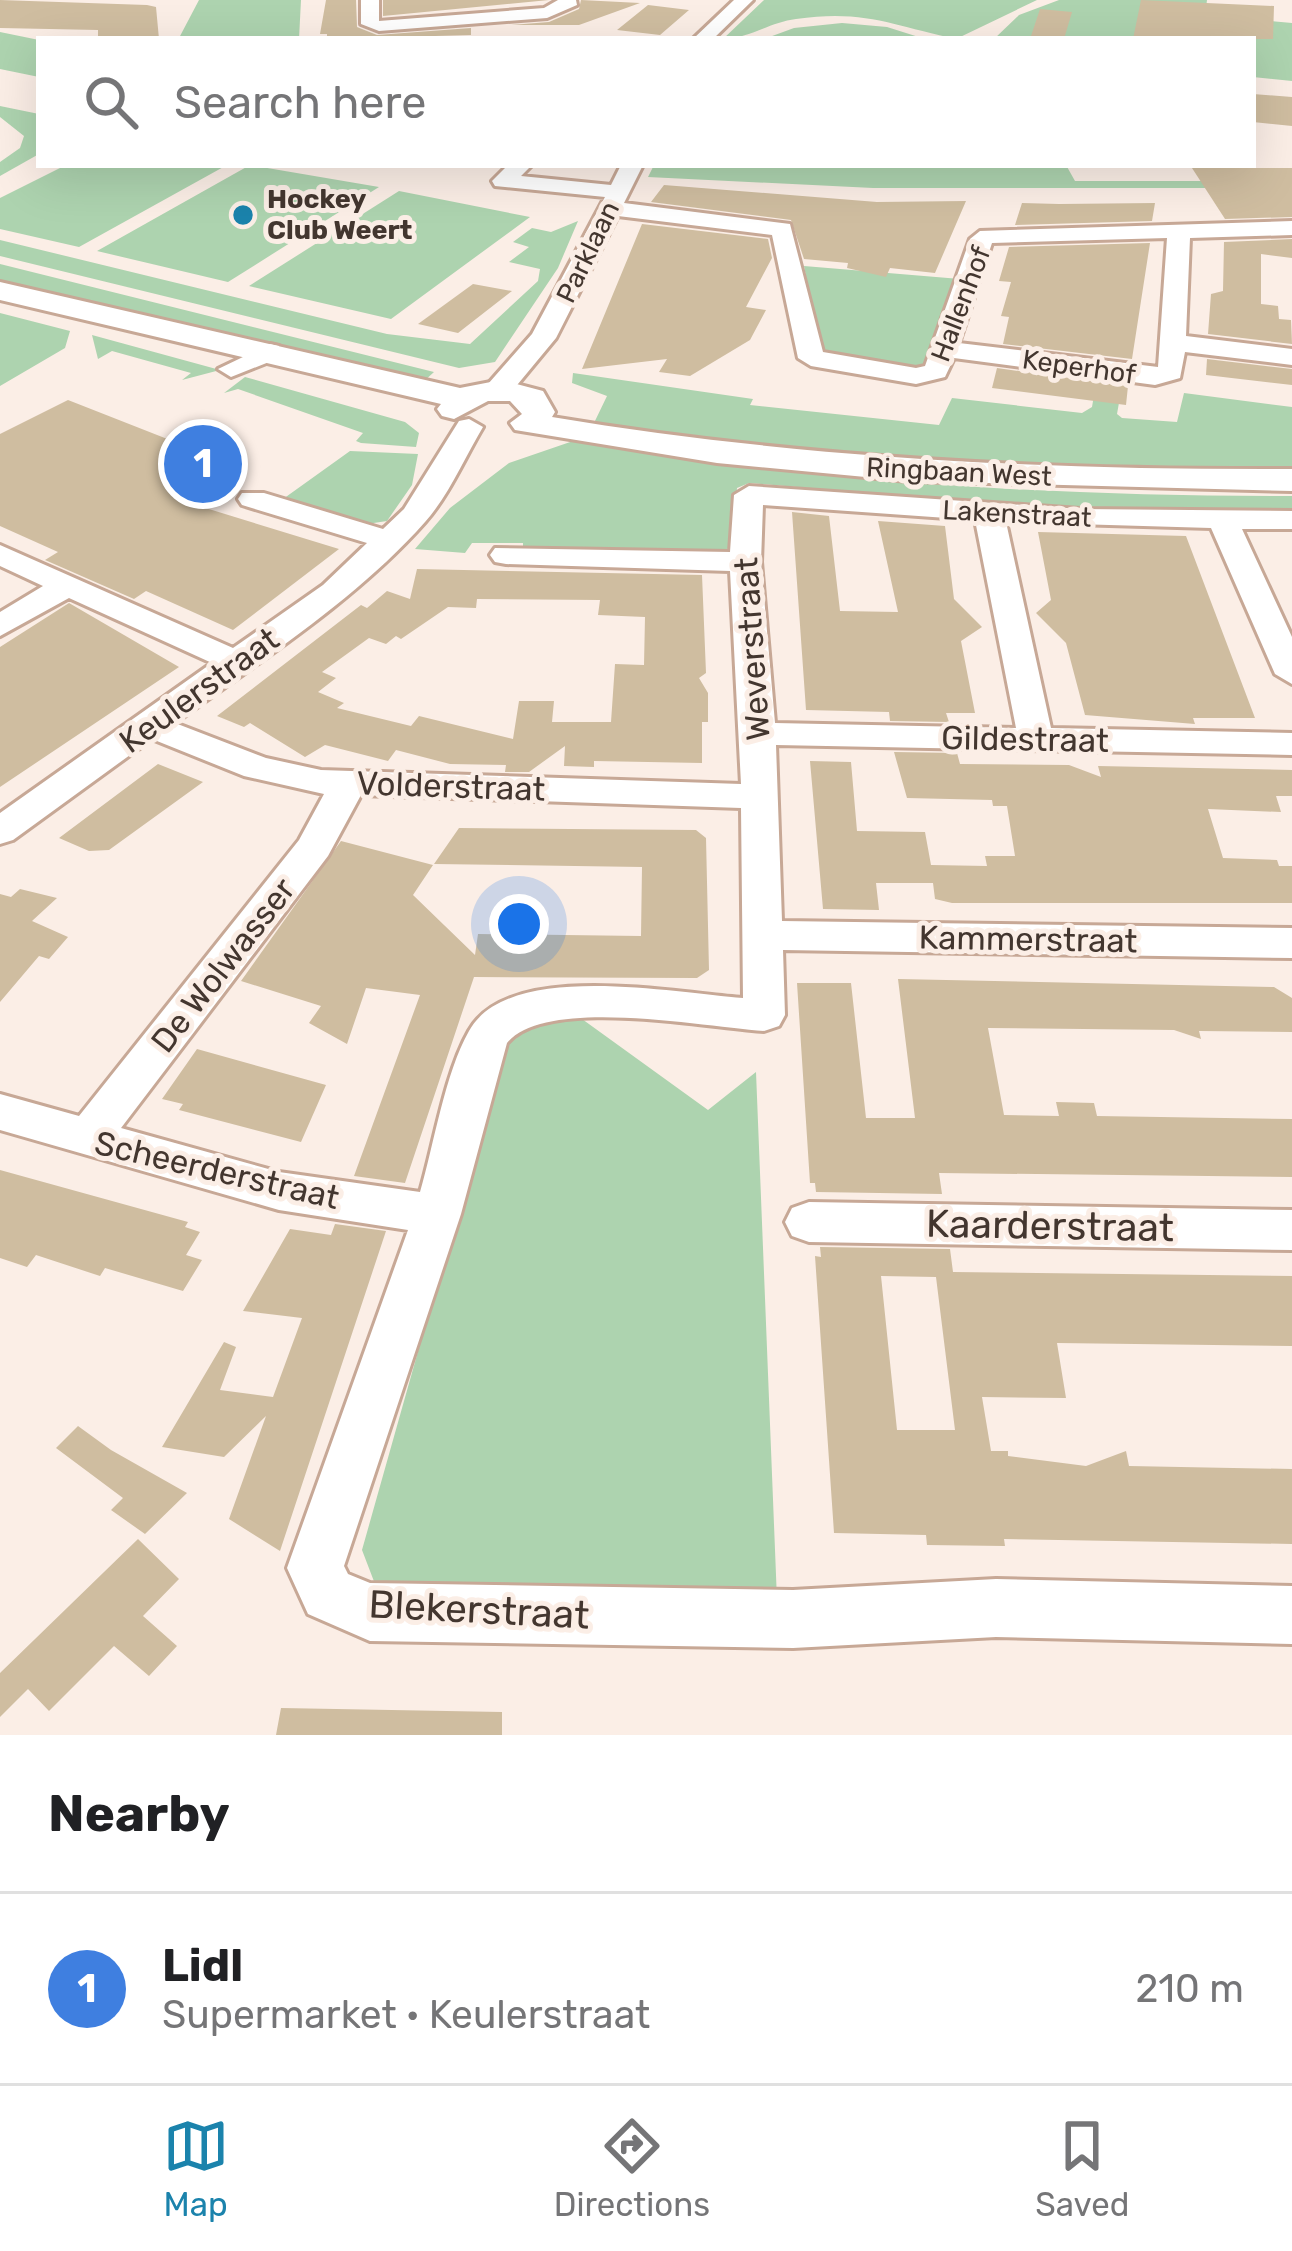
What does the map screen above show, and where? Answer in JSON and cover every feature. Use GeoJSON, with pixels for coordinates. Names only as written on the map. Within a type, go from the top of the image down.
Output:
{"type":"FeatureCollection","features":[{"type":"Feature","properties":{"kind":"main road","name":"Ringbaan West"},"geometry":{"type":"LineString","coordinates":[[0,292],[165,334],[250,362],[628,438],[900,470],[1094,480],[1292,480]]}},
{"type":"Feature","properties":{"kind":"street"},"geometry":{"type":"LineString","coordinates":[[370,0],[370,24],[379,26],[547,13],[568,5],[568,0]]}},
{"type":"Feature","properties":{"kind":"street"},"geometry":{"type":"LineString","coordinates":[[705,36],[744,0]]}},
{"type":"Feature","properties":{"kind":"street"},"geometry":{"type":"LineString","coordinates":[[518,168],[503,181],[613,200]]}},
{"type":"Feature","properties":{"kind":"street","name":"Parklaan"},"geometry":{"type":"LineString","coordinates":[[496,411],[538,370],[543,338],[630,168]]}},
{"type":"Feature","properties":{"kind":"street","name":"Hallenhof"},"geometry":{"type":"LineString","coordinates":[[613,200],[782,229],[811,358],[916,376],[936,371],[982,239],[1179,230]]}},
{"type":"Feature","properties":{"kind":"street"},"geometry":{"type":"LineString","coordinates":[[1179,230],[1292,228]]}},
{"type":"Feature","properties":{"kind":"street","name":"Keperhof"},"geometry":{"type":"LineString","coordinates":[[942,349],[1155,377],[1172,372],[1179,230]]}},
{"type":"Feature","properties":{"kind":"street"},"geometry":{"type":"LineString","coordinates":[[1176,343],[1292,357]]}},
{"type":"Feature","properties":{"kind":"street","name":"Keulerstraat"},"geometry":{"type":"LineString","coordinates":[[0,831],[238,663],[392,541],[437,487],[472,460],[496,411]]}},
{"type":"Feature","properties":{"kind":"street","name":"Lakenstraat"},"geometry":{"type":"LineString","coordinates":[[746,501],[749,495],[989,514],[1292,520]]}},
{"type":"Feature","properties":{"kind":"street"},"geometry":{"type":"LineString","coordinates":[[253,499],[392,541]]}},
{"type":"Feature","properties":{"kind":"street","name":"Weverstraat"},"geometry":{"type":"LineString","coordinates":[[746,501],[745,562],[758,734],[764,1015]]}},
{"type":"Feature","properties":{"kind":"street"},"geometry":{"type":"LineString","coordinates":[[989,514],[1036,740]]}},
{"type":"Feature","properties":{"kind":"street"},"geometry":{"type":"LineString","coordinates":[[1222,520],[1292,674]]}},
{"type":"Feature","properties":{"kind":"street"},"geometry":{"type":"LineString","coordinates":[[0,554],[238,663]]}},
{"type":"Feature","properties":{"kind":"street"},"geometry":{"type":"LineString","coordinates":[[506,555],[745,562]]}},
{"type":"Feature","properties":{"kind":"street"},"geometry":{"type":"LineString","coordinates":[[0,626],[67,586]]}},
{"type":"Feature","properties":{"kind":"street","name":"Volderstraat"},"geometry":{"type":"LineString","coordinates":[[152,726],[257,768],[350,783],[760,797]]}},
{"type":"Feature","properties":{"kind":"street","name":"Gildestraat"},"geometry":{"type":"LineString","coordinates":[[758,734],[1292,744]]}},
{"type":"Feature","properties":{"kind":"street","name":"De Wolwasser"},"geometry":{"type":"LineString","coordinates":[[86,1140],[314,847],[350,783]]}},
{"type":"Feature","properties":{"kind":"street","name":"Kammerstraat"},"geometry":{"type":"LineString","coordinates":[[765,935],[1292,943]]}},
{"type":"Feature","properties":{"kind":"street","name":"Blekerstraat"},"geometry":{"type":"LineString","coordinates":[[764,1015],[559,1001],[506,1015],[487,1037],[437,1214],[315,1568],[328,1594],[370,1612],[793,1619],[996,1608],[1292,1615]]}},
{"type":"Feature","properties":{"kind":"street","name":"Scheerderstraat"},"geometry":{"type":"LineString","coordinates":[[0,1112],[279,1191],[437,1214]]}},
{"type":"Feature","properties":{"kind":"street","name":"Kaarderstraat"},"geometry":{"type":"LineString","coordinates":[[809,1222],[1292,1230]]}},
{"type":"Feature","properties":{"kind":"green space"},"geometry":{"type":"Polygon","coordinates":[[[199,0],[301,0],[299,36],[180,36],[199,0]]]}},
{"type":"Feature","properties":{"kind":"green space"},"geometry":{"type":"Polygon","coordinates":[[[764,0],[1037,0],[962,36],[879,20],[820,16],[726,36],[764,0]]]}},
{"type":"Feature","properties":{"kind":"green space"},"geometry":{"type":"Polygon","coordinates":[[[1059,0],[1207,0],[1202,36],[997,36],[1019,15],[1059,0]]]}},
{"type":"Feature","properties":{"kind":"green space"},"geometry":{"type":"Polygon","coordinates":[[[1222,17],[1292,23],[1292,81],[1256,77],[1256,36],[1221,36],[1222,17]]]}},
{"type":"Feature","properties":{"kind":"green space"},"geometry":{"type":"Polygon","coordinates":[[[842,23],[887,27],[916,36],[772,36],[794,28],[842,23]]]}},
{"type":"Feature","properties":{"kind":"green space"},"geometry":{"type":"Polygon","coordinates":[[[0,32],[36,39],[36,76],[0,69],[0,32]]]}},
{"type":"Feature","properties":{"kind":"green space"},"geometry":{"type":"Polygon","coordinates":[[[0,106],[36,113],[36,156],[0,176],[0,162],[20,148],[24,136],[0,117],[0,106]]]}},
{"type":"Feature","properties":{"kind":"green space"},"geometry":{"type":"Polygon","coordinates":[[[60,168],[222,168],[79,247],[0,229],[0,198],[60,168]]]}},
{"type":"Feature","properties":{"kind":"green space"},"geometry":{"type":"Polygon","coordinates":[[[245,168],[379,187],[228,282],[97,251],[245,168]]]}},
{"type":"Feature","properties":{"kind":"green space"},"geometry":{"type":"Polygon","coordinates":[[[652,168],[1068,168],[1075,181],[1202,181],[1196,168],[1254,168],[1232,169],[1237,188],[873,188],[648,177],[652,168]]]}},
{"type":"Feature","properties":{"kind":"green space"},"geometry":{"type":"Polygon","coordinates":[[[399,191],[530,217],[391,319],[249,286],[399,191]]]}},
{"type":"Feature","properties":{"kind":"green space"},"geometry":{"type":"Polygon","coordinates":[[[578,221],[558,268],[495,362],[459,368],[0,256],[0,240],[387,334],[470,344],[538,281],[540,269],[509,262],[529,247],[513,242],[532,228],[551,232],[578,221]]]}},
{"type":"Feature","properties":{"kind":"green space"},"geometry":{"type":"Polygon","coordinates":[[[0,264],[434,372],[422,383],[0,282],[0,264]]]}},
{"type":"Feature","properties":{"kind":"green space"},"geometry":{"type":"Polygon","coordinates":[[[804,266],[960,279],[928,364],[906,369],[821,353],[804,266]]]}},
{"type":"Feature","properties":{"kind":"green space"},"geometry":{"type":"Polygon","coordinates":[[[0,313],[70,331],[65,348],[0,386],[0,313]]]}},
{"type":"Feature","properties":{"kind":"green space"},"geometry":{"type":"Polygon","coordinates":[[[92,335],[220,370],[182,380],[191,373],[112,351],[98,359],[92,335]]]}},
{"type":"Feature","properties":{"kind":"green space"},"geometry":{"type":"Polygon","coordinates":[[[573,373],[753,399],[750,405],[939,425],[952,398],[1082,413],[1092,407],[1097,377],[1123,380],[1117,414],[1122,418],[1177,422],[1184,393],[1292,407],[1292,472],[1029,470],[767,448],[594,423],[607,396],[572,383],[573,373]]]}},
{"type":"Feature","properties":{"kind":"green space"},"geometry":{"type":"Polygon","coordinates":[[[245,377],[405,422],[419,433],[416,447],[361,443],[356,441],[363,433],[238,389],[224,393],[245,377]]]}},
{"type":"Feature","properties":{"kind":"green space"},"geometry":{"type":"Polygon","coordinates":[[[576,440],[754,467],[932,484],[1292,496],[1292,512],[1039,508],[749,483],[737,488],[732,547],[713,554],[523,552],[523,543],[472,543],[465,553],[415,549],[450,508],[509,463],[576,440]]]}},
{"type":"Feature","properties":{"kind":"green space"},"geometry":{"type":"Polygon","coordinates":[[[350,451],[418,454],[412,485],[387,521],[367,524],[283,499],[350,451]]]}},
{"type":"Feature","properties":{"kind":"green space"},"geometry":{"type":"Polygon","coordinates":[[[532,1017],[582,1019],[708,1110],[756,1072],[777,1600],[375,1584],[362,1550],[505,1043],[532,1017]]]}},
{"type":"Feature","properties":{"kind":"building"},"geometry":{"type":"Polygon","coordinates":[[[0,0],[147,5],[156,7],[159,36],[98,36],[98,30],[0,28],[0,0]]]}},
{"type":"Feature","properties":{"kind":"building"},"geometry":{"type":"Polygon","coordinates":[[[326,0],[356,0],[357,27],[377,35],[471,28],[471,35],[327,36],[320,34],[326,0]]]}},
{"type":"Feature","properties":{"kind":"building"},"geometry":{"type":"Polygon","coordinates":[[[383,0],[549,0],[383,16],[383,0]]]}},
{"type":"Feature","properties":{"kind":"building"},"geometry":{"type":"Polygon","coordinates":[[[581,0],[640,3],[579,25],[511,25],[549,22],[579,9],[581,0]]]}},
{"type":"Feature","properties":{"kind":"building"},"geometry":{"type":"Polygon","coordinates":[[[1141,0],[1274,6],[1273,39],[1134,36],[1141,0]]]}},
{"type":"Feature","properties":{"kind":"building"},"geometry":{"type":"Polygon","coordinates":[[[648,5],[689,10],[660,35],[617,30],[648,5]]]}},
{"type":"Feature","properties":{"kind":"building"},"geometry":{"type":"Polygon","coordinates":[[[1040,9],[1072,12],[1065,36],[1031,36],[1040,9]]]}},
{"type":"Feature","properties":{"kind":"building"},"geometry":{"type":"Polygon","coordinates":[[[1256,94],[1292,97],[1292,126],[1256,122],[1256,94]]]}},
{"type":"Feature","properties":{"kind":"building"},"geometry":{"type":"Polygon","coordinates":[[[1192,168],[1292,168],[1292,217],[1225,219],[1192,168]]]}},
{"type":"Feature","properties":{"kind":"building"},"geometry":{"type":"Polygon","coordinates":[[[664,185],[877,202],[966,201],[935,273],[890,268],[886,277],[847,268],[848,263],[804,259],[791,220],[651,202],[664,185]]]}},
{"type":"Feature","properties":{"kind":"building"},"geometry":{"type":"Polygon","coordinates":[[[1022,203],[1155,203],[1152,221],[1015,225],[1022,203]]]}},
{"type":"Feature","properties":{"kind":"building"},"geometry":{"type":"Polygon","coordinates":[[[642,224],[768,239],[772,258],[746,307],[766,310],[750,340],[690,376],[659,372],[667,359],[582,369],[642,224]]]}},
{"type":"Feature","properties":{"kind":"building"},"geometry":{"type":"Polygon","coordinates":[[[1292,239],[1292,258],[1261,254],[1261,304],[1278,306],[1279,319],[1291,320],[1292,344],[1208,334],[1211,294],[1223,291],[1224,242],[1292,239]]]}},
{"type":"Feature","properties":{"kind":"building"},"geometry":{"type":"Polygon","coordinates":[[[1150,243],[1132,359],[1003,344],[1009,317],[1001,316],[1011,282],[999,281],[1009,247],[1150,243]]]}},
{"type":"Feature","properties":{"kind":"building"},"geometry":{"type":"Polygon","coordinates":[[[473,284],[512,291],[458,333],[418,324],[473,284]]]}},
{"type":"Feature","properties":{"kind":"building"},"geometry":{"type":"Polygon","coordinates":[[[1207,359],[1292,369],[1292,385],[1206,375],[1207,359]]]}},
{"type":"Feature","properties":{"kind":"building"},"geometry":{"type":"Polygon","coordinates":[[[997,368],[1128,386],[1126,405],[992,388],[997,368]]]}},
{"type":"Feature","properties":{"kind":"building"},"geometry":{"type":"Polygon","coordinates":[[[68,400],[231,464],[173,498],[339,549],[233,630],[146,591],[134,599],[45,560],[58,552],[0,526],[0,434],[68,400]]]}},
{"type":"Feature","properties":{"kind":"building"},"geometry":{"type":"Polygon","coordinates":[[[792,512],[829,516],[840,611],[898,612],[878,521],[945,526],[954,599],[982,627],[961,641],[975,713],[946,713],[949,722],[890,721],[889,712],[806,710],[792,512]]]}},
{"type":"Feature","properties":{"kind":"building"},"geometry":{"type":"Polygon","coordinates":[[[1038,532],[1186,536],[1255,718],[1193,718],[1195,724],[1085,715],[1066,643],[1036,613],[1051,600],[1038,532]]]}},
{"type":"Feature","properties":{"kind":"building"},"geometry":{"type":"Polygon","coordinates":[[[417,569],[702,575],[706,673],[699,678],[708,693],[708,722],[702,722],[702,763],[594,761],[594,767],[564,766],[565,746],[529,772],[505,772],[506,765],[450,764],[396,750],[388,761],[325,745],[305,757],[250,723],[244,727],[217,716],[361,605],[367,608],[387,591],[410,599],[417,569]],[[477,599],[476,608],[448,607],[401,639],[396,636],[386,644],[369,638],[322,672],[336,678],[318,692],[344,703],[337,708],[411,726],[419,716],[513,739],[519,701],[554,701],[552,722],[611,722],[615,664],[644,665],[645,617],[598,615],[600,600],[477,599]]]}},
{"type":"Feature","properties":{"kind":"building"},"geometry":{"type":"Polygon","coordinates":[[[69,603],[179,667],[0,787],[0,647],[69,603]]]}},
{"type":"Feature","properties":{"kind":"building"},"geometry":{"type":"Polygon","coordinates":[[[894,752],[957,753],[960,764],[1069,765],[1101,777],[1098,766],[1292,770],[1292,796],[1276,796],[1281,812],[1208,809],[1223,858],[1277,860],[1279,866],[1292,866],[1292,903],[952,903],[935,899],[933,883],[876,883],[879,910],[823,909],[810,761],[851,762],[857,831],[925,832],[931,865],[987,866],[985,856],[1015,856],[1007,806],[993,806],[992,800],[907,798],[894,752]]]}},
{"type":"Feature","properties":{"kind":"building"},"geometry":{"type":"Polygon","coordinates":[[[158,764],[203,782],[109,850],[89,851],[59,838],[158,764]]]}},
{"type":"Feature","properties":{"kind":"building"},"geometry":{"type":"Polygon","coordinates":[[[459,828],[696,830],[706,838],[709,970],[697,978],[474,977],[405,1183],[354,1176],[420,995],[366,988],[347,1044],[309,1023],[321,1006],[241,981],[341,841],[433,865],[413,895],[475,955],[478,934],[641,936],[642,867],[434,864],[459,828]]]}},
{"type":"Feature","properties":{"kind":"building"},"geometry":{"type":"Polygon","coordinates":[[[20,889],[57,898],[32,921],[68,937],[49,959],[39,956],[0,1002],[0,894],[11,897],[20,889]]]}},
{"type":"Feature","properties":{"kind":"building"},"geometry":{"type":"Polygon","coordinates":[[[898,979],[1274,987],[1292,998],[1292,1032],[1199,1031],[1201,1039],[1174,1030],[988,1028],[1004,1115],[1059,1116],[1056,1102],[1094,1103],[1097,1116],[1292,1119],[1292,1177],[939,1173],[942,1194],[816,1192],[815,1183],[810,1183],[797,983],[851,983],[866,1118],[915,1118],[898,979]]]}},
{"type":"Feature","properties":{"kind":"building"},"geometry":{"type":"Polygon","coordinates":[[[197,1049],[326,1085],[301,1142],[179,1110],[183,1104],[162,1099],[197,1049]]]}},
{"type":"Feature","properties":{"kind":"building"},"geometry":{"type":"Polygon","coordinates":[[[0,1170],[188,1222],[185,1227],[200,1232],[186,1255],[202,1260],[183,1291],[105,1268],[100,1276],[36,1255],[27,1267],[0,1258],[0,1170]]]}},
{"type":"Feature","properties":{"kind":"building"},"geometry":{"type":"Polygon","coordinates":[[[335,1224],[386,1231],[280,1551],[229,1519],[266,1416],[224,1457],[162,1447],[224,1342],[236,1347],[220,1390],[273,1397],[302,1318],[243,1311],[290,1229],[331,1235],[335,1224]]]}},
{"type":"Feature","properties":{"kind":"building"},"geometry":{"type":"Polygon","coordinates":[[[820,1247],[950,1249],[953,1272],[1292,1276],[1292,1346],[1057,1343],[1066,1398],[982,1397],[991,1451],[1008,1451],[1008,1456],[1086,1466],[1126,1451],[1129,1466],[1292,1469],[1292,1544],[1004,1539],[1005,1546],[927,1545],[926,1535],[834,1533],[815,1256],[821,1257],[820,1247]],[[881,1276],[897,1430],[955,1430],[936,1277],[881,1276]]]}},
{"type":"Feature","properties":{"kind":"building"},"geometry":{"type":"Polygon","coordinates":[[[78,1426],[187,1493],[145,1534],[111,1510],[123,1498],[56,1448],[78,1426]]]}},
{"type":"Feature","properties":{"kind":"building"},"geometry":{"type":"Polygon","coordinates":[[[138,1539],[179,1579],[143,1616],[177,1646],[149,1676],[114,1646],[49,1711],[28,1689],[0,1717],[0,1673],[138,1539]]]}},
{"type":"Feature","properties":{"kind":"building"},"geometry":{"type":"Polygon","coordinates":[[[281,1708],[502,1712],[502,1735],[276,1735],[281,1708]]]}},
{"type":"Feature","properties":{"kind":"place","name":"Hockey Club Weert"},"geometry":{"type":"Point","coordinates":[243,215]}},
{"type":"Feature","properties":{"kind":"place","name":"Lidl"},"geometry":{"type":"Point","coordinates":[203,464]}}]}
